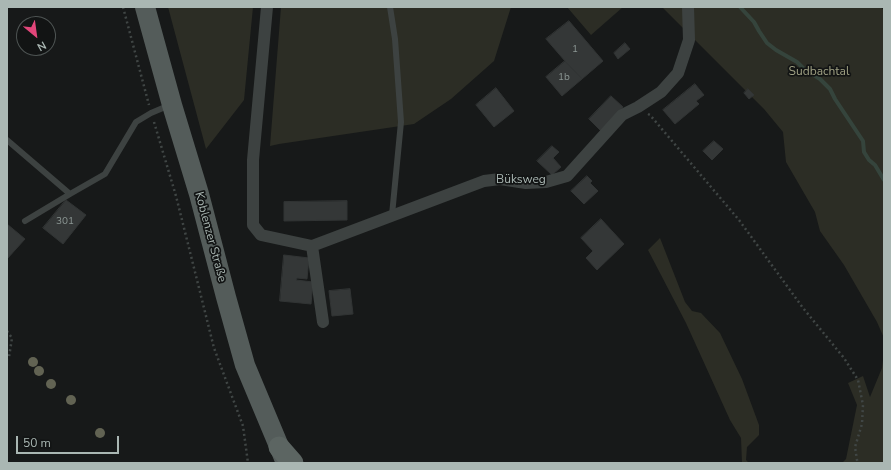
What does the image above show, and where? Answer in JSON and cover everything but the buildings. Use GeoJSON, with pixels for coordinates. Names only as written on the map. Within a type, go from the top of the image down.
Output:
{"type":"FeatureCollection","features":[{"type":"Feature","properties":{"kind":"highway"},"geometry":{"type":"LineString","coordinates":[[283,455],[293,463]]}},
{"type":"Feature","properties":{"kind":"main road","name":"Koblenzer Straße"},"geometry":{"type":"LineString","coordinates":[[145,7],[172,105],[199,194],[245,365],[283,455]]}},
{"type":"Feature","properties":{"kind":"street"},"geometry":{"type":"LineString","coordinates":[[268,7],[253,160],[253,225],[261,235],[312,246],[322,322]]}},
{"type":"Feature","properties":{"kind":"street","name":"Büksweg"},"geometry":{"type":"LineString","coordinates":[[312,246],[484,181],[500,179],[526,183],[546,182],[567,176],[622,115],[638,107],[661,92],[678,73],[689,40],[688,7]]}},
{"type":"Feature","properties":{"kind":"lane"},"geometry":{"type":"LineString","coordinates":[[390,7],[395,39],[401,122],[392,215]]}},
{"type":"Feature","properties":{"kind":"lane"},"geometry":{"type":"LineString","coordinates":[[26,221],[105,174],[136,122],[151,113],[172,105]]}},
{"type":"Feature","properties":{"kind":"lane"},"geometry":{"type":"LineString","coordinates":[[7,140],[70,194]]}},
{"type":"Feature","properties":{"kind":"path"},"geometry":{"type":"LineString","coordinates":[[124,7],[151,113],[176,196],[214,348],[243,426],[248,463]]}},
{"type":"Feature","properties":{"kind":"path"},"geometry":{"type":"LineString","coordinates":[[638,107],[650,115],[739,220],[803,308],[844,358],[858,380],[863,405],[862,424],[856,447],[858,463]]}},
{"type":"Feature","properties":{"kind":"path"},"geometry":{"type":"LineString","coordinates":[[7,331],[12,338],[9,357],[7,359]]}},
{"type":"Feature","properties":{"kind":"green space"},"geometry":{"type":"Polygon","coordinates":[[[168,7],[253,7],[244,100],[206,149],[168,7]]]}},
{"type":"Feature","properties":{"kind":"green space"},"geometry":{"type":"Polygon","coordinates":[[[281,7],[511,7],[494,61],[451,99],[414,124],[270,146],[281,7]]]}},
{"type":"Feature","properties":{"kind":"green space"},"geometry":{"type":"Polygon","coordinates":[[[567,7],[623,7],[591,35],[567,7]]]}},
{"type":"Feature","properties":{"kind":"green space","name":"Sudbachtal"},"geometry":{"type":"Polygon","coordinates":[[[662,7],[880,7],[884,10],[884,338],[877,322],[844,265],[820,231],[815,212],[786,162],[783,132],[764,109],[662,7]]]}},
{"type":"Feature","properties":{"kind":"green space"},"geometry":{"type":"Polygon","coordinates":[[[660,238],[685,302],[692,311],[701,313],[720,333],[742,379],[759,425],[759,435],[747,447],[746,460],[749,463],[742,463],[741,438],[730,420],[686,323],[648,250],[660,238]]]}},
{"type":"Feature","properties":{"kind":"green space"},"geometry":{"type":"Polygon","coordinates":[[[884,352],[884,463],[842,463],[846,459],[857,405],[848,383],[863,376],[870,397],[882,368],[884,352]]]}},
{"type":"Feature","properties":{"kind":"waterway"},"geometry":{"type":"LineString","coordinates":[[740,7],[754,22],[767,43],[797,62],[804,69],[820,79],[830,89],[863,141],[864,152],[869,160],[875,165],[884,180]]}}]}
